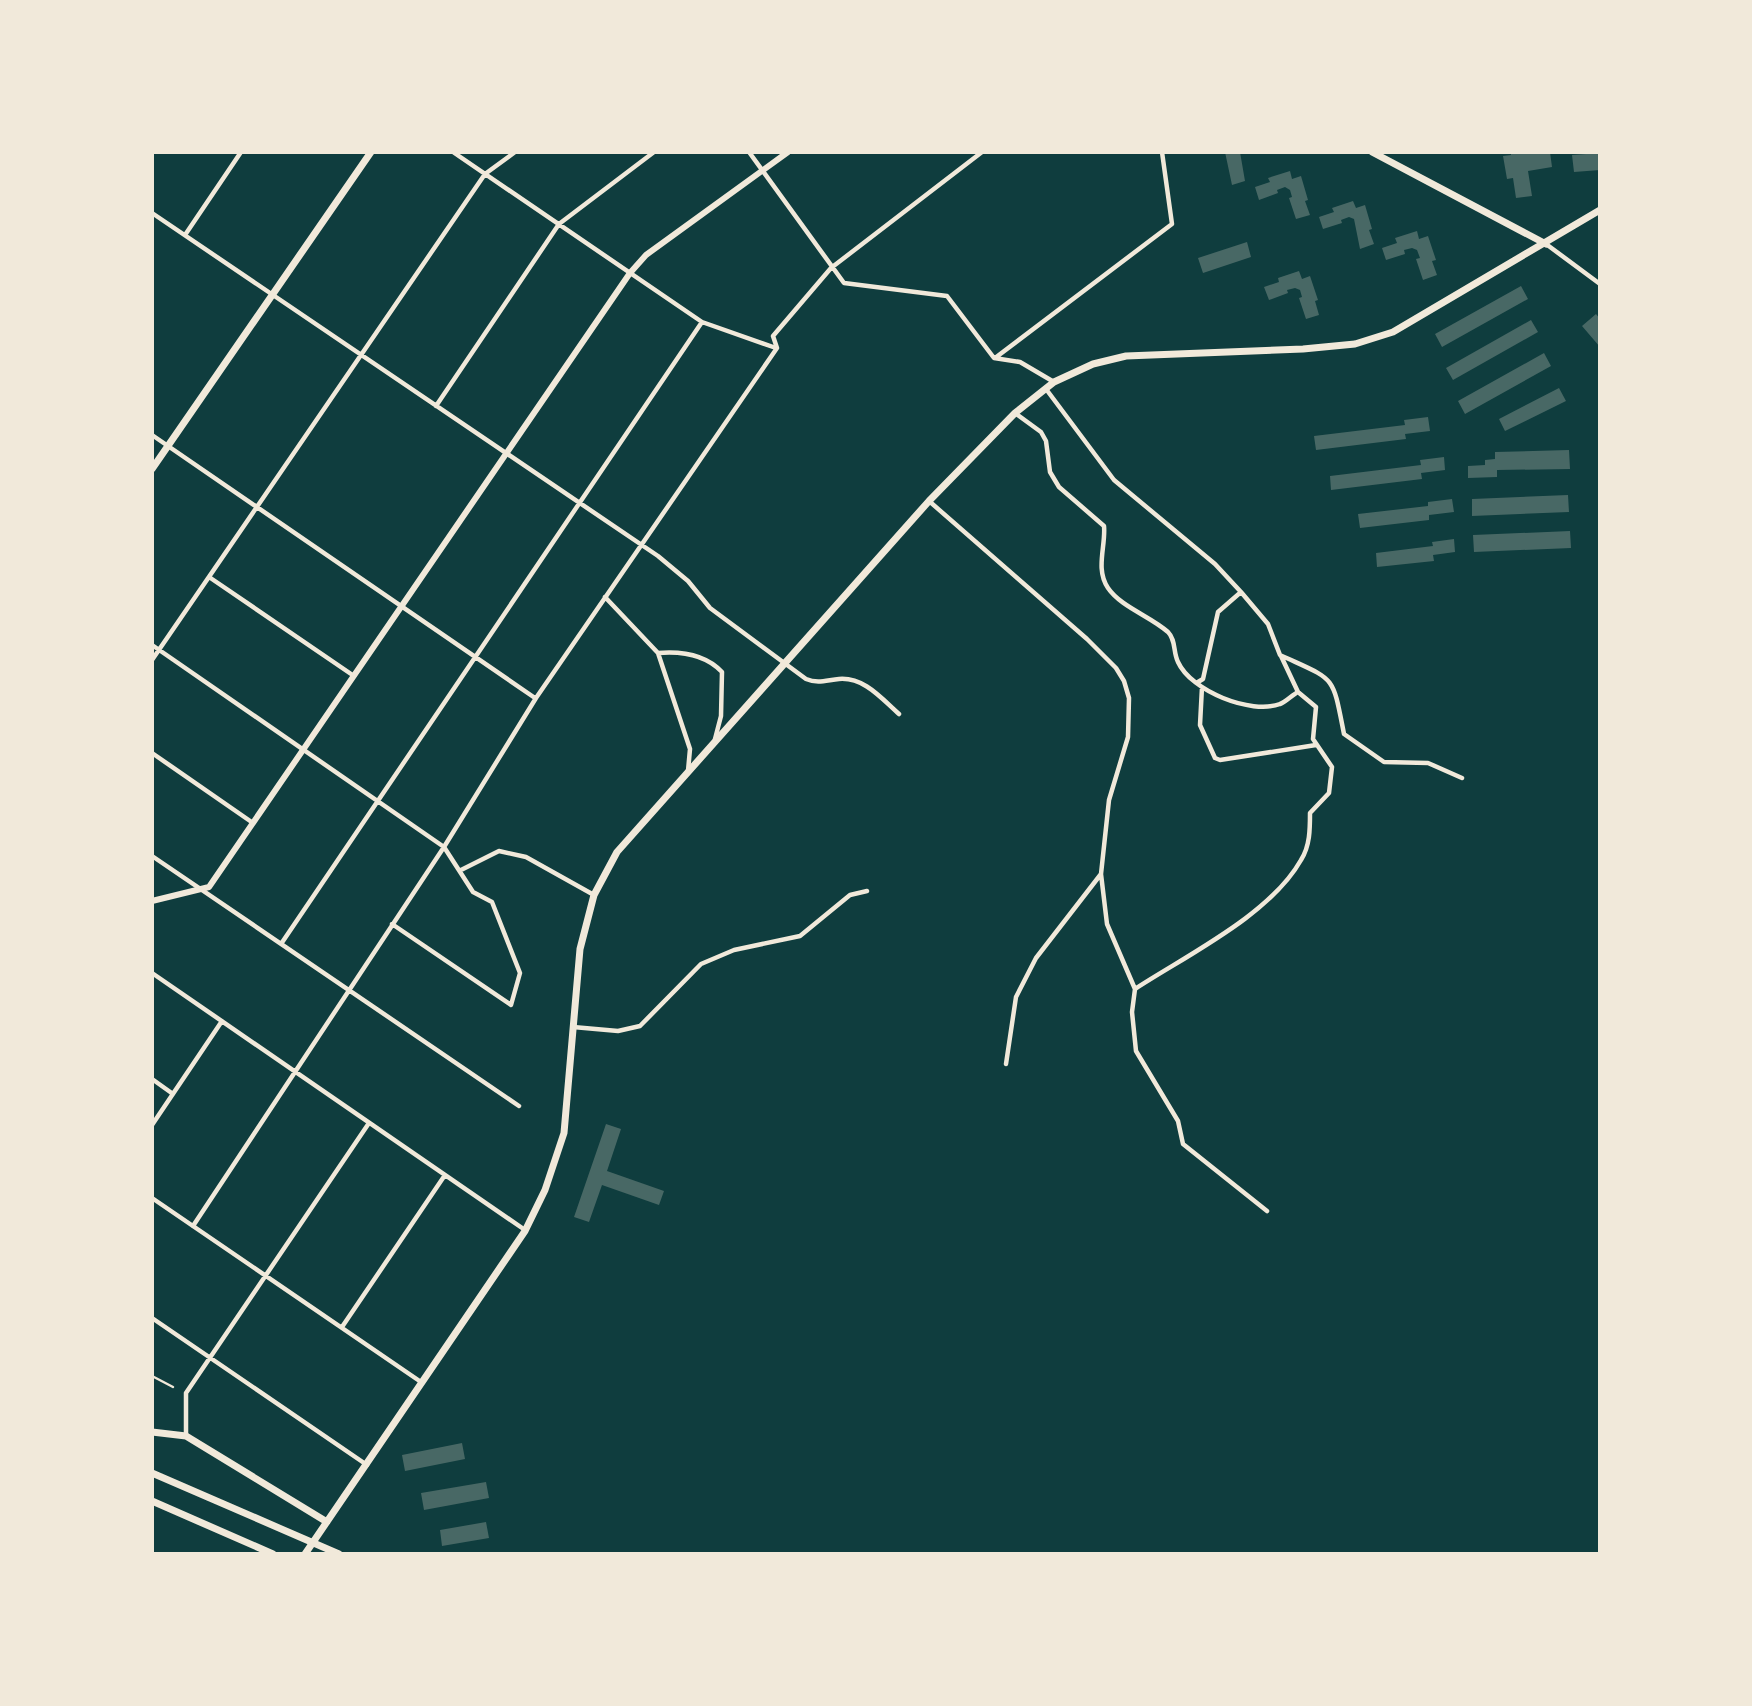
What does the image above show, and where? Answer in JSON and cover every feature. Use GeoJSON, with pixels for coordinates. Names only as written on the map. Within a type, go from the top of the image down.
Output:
{"type":"FeatureCollection","features":[{"type":"Feature","properties":{"kind":"main road"},"geometry":{"type":"LineString","coordinates":[[1372,152],[1546,244]]}},
{"type":"Feature","properties":{"kind":"main road"},"geometry":{"type":"LineString","coordinates":[[152,468],[371,153]]}},
{"type":"Feature","properties":{"kind":"main road"},"geometry":{"type":"LineString","coordinates":[[304,1554],[525,1230],[545,1190],[564,1133],[580,949],[594,895],[617,852],[929,501],[1015,413],[1054,382],[1093,364],[1126,356],[1355,344],[1393,332],[1600,210]]}},
{"type":"Feature","properties":{"kind":"main road"},"geometry":{"type":"LineString","coordinates":[[152,1432],[186,1436],[327,1522]]}},
{"type":"Feature","properties":{"kind":"main road"},"geometry":{"type":"LineString","coordinates":[[152,1473],[339,1554]]}},
{"type":"Feature","properties":{"kind":"main road"},"geometry":{"type":"LineString","coordinates":[[152,1501],[273,1554]]}},
{"type":"Feature","properties":{"kind":"street"},"geometry":{"type":"LineString","coordinates":[[185,235],[241,152]]}},
{"type":"Feature","properties":{"kind":"street"},"geometry":{"type":"LineString","coordinates":[[453,152],[702,322],[777,348]]}},
{"type":"Feature","properties":{"kind":"street"},"geometry":{"type":"LineString","coordinates":[[152,660],[485,174],[515,152]]}},
{"type":"Feature","properties":{"kind":"street"},"geometry":{"type":"LineString","coordinates":[[436,406],[559,225],[654,152]]}},
{"type":"Feature","properties":{"kind":"street"},"geometry":{"type":"LineString","coordinates":[[749,152],[844,283],[947,296],[994,358],[1020,362],[1054,382]]}},
{"type":"Feature","properties":{"kind":"street"},"geometry":{"type":"LineString","coordinates":[[152,901],[209,887],[631,273],[646,255],[788,152]]}},
{"type":"Feature","properties":{"kind":"street"},"geometry":{"type":"LineString","coordinates":[[777,348],[773,335],[831,268],[982,152]]}},
{"type":"Feature","properties":{"kind":"street"},"geometry":{"type":"LineString","coordinates":[[994,358],[1171,224],[1162,152]]}},
{"type":"Feature","properties":{"kind":"street"},"geometry":{"type":"LineString","coordinates":[[152,213],[641,544],[688,581],[710,608],[784,662],[814,682],[846,679],[864,684],[899,714]]}},
{"type":"Feature","properties":{"kind":"street"},"geometry":{"type":"LineString","coordinates":[[1546,244],[1600,284]]}},
{"type":"Feature","properties":{"kind":"street"},"geometry":{"type":"LineString","coordinates":[[281,944],[702,322]]}},
{"type":"Feature","properties":{"kind":"street"},"geometry":{"type":"LineString","coordinates":[[193,1226],[444,847],[536,698],[777,348]]}},
{"type":"Feature","properties":{"kind":"street"},"geometry":{"type":"LineString","coordinates":[[1045,388],[1114,480],[1215,564],[1268,624],[1298,692],[1316,707],[1313,739],[1332,767],[1329,793],[1310,813],[1310,836],[1302,860],[1256,910],[1135,989]]}},
{"type":"Feature","properties":{"kind":"street"},"geometry":{"type":"LineString","coordinates":[[1015,413],[1041,432],[1046,441],[1050,472],[1059,487],[1104,526],[1106,543],[1100,567],[1108,587],[1172,637],[1178,663],[1202,687],[1236,704],[1261,707],[1282,704],[1298,692]]}},
{"type":"Feature","properties":{"kind":"street"},"geometry":{"type":"LineString","coordinates":[[152,435],[536,698]]}},
{"type":"Feature","properties":{"kind":"street"},"geometry":{"type":"LineString","coordinates":[[929,501],[1087,639],[1116,668],[1124,681],[1129,698],[1128,737],[1109,800],[1101,874],[1107,924],[1135,989],[1132,1012],[1136,1051],[1178,1121],[1183,1144],[1267,1211]]}},
{"type":"Feature","properties":{"kind":"street"},"geometry":{"type":"LineString","coordinates":[[209,578],[354,677]]}},
{"type":"Feature","properties":{"kind":"street"},"geometry":{"type":"LineString","coordinates":[[1198,681],[1203,679],[1218,612],[1241,592]]}},
{"type":"Feature","properties":{"kind":"street"},"geometry":{"type":"LineString","coordinates":[[605,597],[659,653],[690,749],[688,771]]}},
{"type":"Feature","properties":{"kind":"street"},"geometry":{"type":"LineString","coordinates":[[152,645],[444,847],[473,892],[492,902],[520,973],[511,1005],[392,924]]}},
{"type":"Feature","properties":{"kind":"street"},"geometry":{"type":"LineString","coordinates":[[659,653],[693,655],[713,663],[722,672],[721,716],[715,739]]}},
{"type":"Feature","properties":{"kind":"street"},"geometry":{"type":"LineString","coordinates":[[1280,654],[1329,677],[1336,691],[1344,734],[1384,762],[1428,763],[1462,778]]}},
{"type":"Feature","properties":{"kind":"street"},"geometry":{"type":"LineString","coordinates":[[1202,687],[1200,725],[1215,758],[1220,760],[1316,744]]}},
{"type":"Feature","properties":{"kind":"street"},"geometry":{"type":"LineString","coordinates":[[152,753],[253,822]]}},
{"type":"Feature","properties":{"kind":"street"},"geometry":{"type":"LineString","coordinates":[[461,870],[499,851],[526,857],[594,895]]}},
{"type":"Feature","properties":{"kind":"street"},"geometry":{"type":"LineString","coordinates":[[152,856],[519,1106]]}},
{"type":"Feature","properties":{"kind":"street"},"geometry":{"type":"LineString","coordinates":[[1006,1064],[1016,997],[1036,958],[1101,874]]}},
{"type":"Feature","properties":{"kind":"street"},"geometry":{"type":"LineString","coordinates":[[573,1027],[618,1031],[640,1026],[701,964],[734,950],[800,936],[850,895],[867,891]]}},
{"type":"Feature","properties":{"kind":"street"},"geometry":{"type":"LineString","coordinates":[[152,973],[525,1230]]}},
{"type":"Feature","properties":{"kind":"street"},"geometry":{"type":"LineString","coordinates":[[152,1125],[222,1021]]}},
{"type":"Feature","properties":{"kind":"street"},"geometry":{"type":"LineString","coordinates":[[152,1079],[173,1094]]}},
{"type":"Feature","properties":{"kind":"street"},"geometry":{"type":"LineString","coordinates":[[186,1436],[186,1393],[369,1123]]}},
{"type":"Feature","properties":{"kind":"street"},"geometry":{"type":"LineString","coordinates":[[342,1327],[445,1175]]}},
{"type":"Feature","properties":{"kind":"street"},"geometry":{"type":"LineString","coordinates":[[152,1198],[421,1382]]}},
{"type":"Feature","properties":{"kind":"street"},"geometry":{"type":"LineString","coordinates":[[152,1318],[367,1465]]}},
{"type":"Feature","properties":{"kind":"lane"},"geometry":{"type":"LineString","coordinates":[[152,1376],[173,1387]]}},
{"type":"Feature","properties":{"kind":"building"},"geometry":{"type":"Polygon","coordinates":[[[1225,152],[1240,152],[1245,181],[1232,185],[1225,152]]]}},
{"type":"Feature","properties":{"kind":"building"},"geometry":{"type":"Polygon","coordinates":[[[1511,152],[1550,152],[1552,167],[1528,171],[1532,196],[1516,198],[1513,178],[1507,179],[1503,156],[1511,155],[1511,152]]]}},
{"type":"Feature","properties":{"kind":"building"},"geometry":{"type":"Polygon","coordinates":[[[1600,153],[1600,170],[1574,172],[1572,155],[1600,153]]]}},
{"type":"Feature","properties":{"kind":"building"},"geometry":{"type":"Polygon","coordinates":[[[1290,171],[1292,179],[1301,176],[1310,215],[1296,219],[1289,198],[1292,197],[1290,190],[1285,187],[1277,190],[1278,193],[1259,200],[1255,187],[1270,182],[1268,178],[1290,171]]]}},
{"type":"Feature","properties":{"kind":"building"},"geometry":{"type":"Polygon","coordinates":[[[1353,201],[1356,208],[1365,205],[1372,229],[1369,230],[1374,244],[1360,249],[1354,219],[1349,217],[1341,220],[1342,223],[1323,229],[1319,217],[1334,212],[1332,208],[1353,201]]]}},
{"type":"Feature","properties":{"kind":"building"},"geometry":{"type":"Polygon","coordinates":[[[1417,231],[1419,239],[1428,236],[1436,260],[1432,261],[1437,275],[1423,280],[1416,259],[1420,258],[1417,250],[1404,250],[1405,254],[1386,260],[1382,248],[1397,243],[1395,238],[1417,231]]]}},
{"type":"Feature","properties":{"kind":"building"},"geometry":{"type":"Polygon","coordinates":[[[1247,242],[1251,257],[1203,273],[1198,258],[1247,242]]]}},
{"type":"Feature","properties":{"kind":"building"},"geometry":{"type":"Polygon","coordinates":[[[1299,271],[1302,279],[1310,276],[1318,300],[1315,301],[1319,315],[1306,319],[1299,298],[1302,297],[1300,290],[1287,290],[1288,293],[1269,300],[1264,287],[1279,282],[1278,278],[1299,271]]]}},
{"type":"Feature","properties":{"kind":"building"},"geometry":{"type":"Polygon","coordinates":[[[1521,286],[1528,299],[1442,347],[1435,334],[1521,286]]]}},
{"type":"Feature","properties":{"kind":"building"},"geometry":{"type":"Polygon","coordinates":[[[1596,314],[1600,319],[1600,347],[1582,326],[1596,314]]]}},
{"type":"Feature","properties":{"kind":"building"},"geometry":{"type":"Polygon","coordinates":[[[1531,320],[1538,332],[1453,380],[1446,368],[1531,320]]]}},
{"type":"Feature","properties":{"kind":"building"},"geometry":{"type":"Polygon","coordinates":[[[1544,353],[1551,366],[1465,414],[1458,401],[1544,353]]]}},
{"type":"Feature","properties":{"kind":"building"},"geometry":{"type":"Polygon","coordinates":[[[1559,388],[1566,401],[1505,431],[1499,419],[1559,388]]]}},
{"type":"Feature","properties":{"kind":"building"},"geometry":{"type":"Polygon","coordinates":[[[1428,417],[1430,431],[1405,434],[1406,439],[1316,450],[1314,436],[1405,425],[1404,420],[1428,417]]]}},
{"type":"Feature","properties":{"kind":"building"},"geometry":{"type":"Polygon","coordinates":[[[1569,450],[1570,469],[1497,470],[1497,477],[1468,478],[1468,466],[1485,465],[1485,460],[1495,459],[1495,452],[1569,450]]]}},
{"type":"Feature","properties":{"kind":"building"},"geometry":{"type":"Polygon","coordinates":[[[1444,457],[1445,470],[1421,473],[1422,479],[1331,490],[1330,476],[1421,465],[1420,460],[1444,457]]]}},
{"type":"Feature","properties":{"kind":"building"},"geometry":{"type":"Polygon","coordinates":[[[1568,495],[1569,512],[1472,516],[1472,499],[1568,495]]]}},
{"type":"Feature","properties":{"kind":"building"},"geometry":{"type":"Polygon","coordinates":[[[1452,499],[1454,512],[1429,515],[1429,520],[1360,528],[1358,514],[1428,506],[1428,502],[1452,499]]]}},
{"type":"Feature","properties":{"kind":"building"},"geometry":{"type":"Polygon","coordinates":[[[1570,531],[1571,548],[1474,552],[1473,535],[1570,531]]]}},
{"type":"Feature","properties":{"kind":"building"},"geometry":{"type":"Polygon","coordinates":[[[1454,539],[1455,552],[1433,555],[1434,561],[1377,567],[1376,553],[1433,546],[1432,542],[1454,539]]]}},
{"type":"Feature","properties":{"kind":"building"},"geometry":{"type":"Polygon","coordinates":[[[606,1124],[621,1129],[607,1171],[664,1191],[659,1205],[602,1185],[589,1222],[574,1217],[606,1124]]]}},
{"type":"Feature","properties":{"kind":"building"},"geometry":{"type":"Polygon","coordinates":[[[462,1443],[465,1459],[405,1471],[402,1455],[462,1443]]]}},
{"type":"Feature","properties":{"kind":"building"},"geometry":{"type":"Polygon","coordinates":[[[486,1482],[489,1498],[424,1510],[421,1493],[486,1482]]]}},
{"type":"Feature","properties":{"kind":"building"},"geometry":{"type":"Polygon","coordinates":[[[486,1522],[489,1538],[442,1546],[440,1530],[486,1522]]]}}]}
